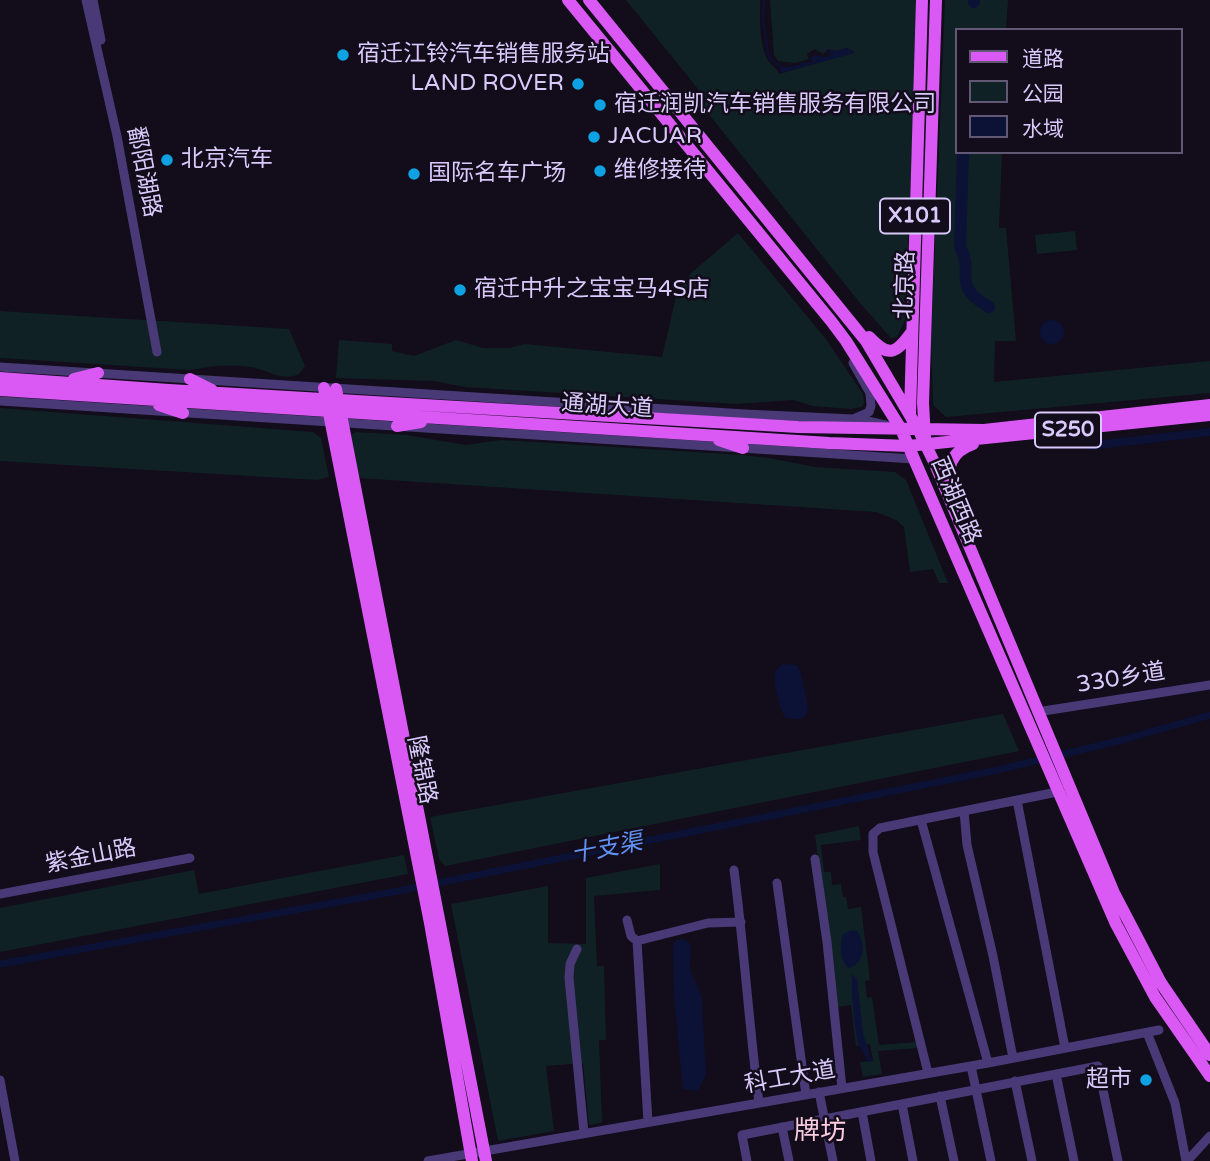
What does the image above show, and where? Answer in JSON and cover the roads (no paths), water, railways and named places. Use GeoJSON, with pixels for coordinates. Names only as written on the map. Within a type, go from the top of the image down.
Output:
{"type":"FeatureCollection","features":[{"type":"Feature","properties":{"kind":"main road","name":"西湖西路"},"geometry":{"type":"LineString","coordinates":[[568,0],[846,341],[901,429],[1041,738],[1116,924],[1155,997],[1210,1076]]}},
{"type":"Feature","properties":{"kind":"main road","name":"西湖西路"},"geometry":{"type":"LineString","coordinates":[[589,0],[853,323],[921,429],[1037,712],[1041,738]]}},
{"type":"Feature","properties":{"kind":"main road","name":"北京路"},"geometry":{"type":"LineString","coordinates":[[910,415],[922,0]]}},
{"type":"Feature","properties":{"kind":"main road","name":"北京路"},"geometry":{"type":"LineString","coordinates":[[921,429],[936,0]]}},
{"type":"Feature","properties":{"kind":"main road"},"geometry":{"type":"LineString","coordinates":[[853,323],[888,352],[902,345],[912,333]]}},
{"type":"Feature","properties":{"kind":"main road"},"geometry":{"type":"LineString","coordinates":[[61,382],[98,373]]}},
{"type":"Feature","properties":{"kind":"main road","name":"通湖大道"},"geometry":{"type":"LineString","coordinates":[[0,378],[218,393],[441,418],[908,446],[1210,415]]}},
{"type":"Feature","properties":{"kind":"main road"},"geometry":{"type":"LineString","coordinates":[[190,379],[218,393]]}},
{"type":"Feature","properties":{"kind":"main road","name":"通湖大道"},"geometry":{"type":"LineString","coordinates":[[0,390],[142,399],[901,429],[984,430],[1210,405]]}},
{"type":"Feature","properties":{"kind":"main road"},"geometry":{"type":"LineString","coordinates":[[142,399],[183,413]]}},
{"type":"Feature","properties":{"kind":"main road","name":"隆锦路"},"geometry":{"type":"LineString","coordinates":[[333,405],[478,1156]]}},
{"type":"Feature","properties":{"kind":"main road"},"geometry":{"type":"LineString","coordinates":[[666,409],[692,420]]}},
{"type":"Feature","properties":{"kind":"main road"},"geometry":{"type":"LineString","coordinates":[[901,429],[910,415]]}},
{"type":"Feature","properties":{"kind":"main road"},"geometry":{"type":"LineString","coordinates":[[397,426],[441,418]]}},
{"type":"Feature","properties":{"kind":"main road"},"geometry":{"type":"LineString","coordinates":[[702,434],[743,448]]}},
{"type":"Feature","properties":{"kind":"main road"},"geometry":{"type":"LineString","coordinates":[[983,579],[978,554],[948,474],[958,451],[987,439]]}},
{"type":"Feature","properties":{"kind":"main road","name":"西湖西路"},"geometry":{"type":"LineString","coordinates":[[1058,784],[1161,983],[1210,1055]]}},
{"type":"Feature","properties":{"kind":"street","name":"鄱阳湖路"},"geometry":{"type":"LineString","coordinates":[[86,0],[117,136],[159,352],[93,0]]}},
{"type":"Feature","properties":{"kind":"street"},"geometry":{"type":"LineString","coordinates":[[846,341],[872,401],[869,412],[853,418]]}},
{"type":"Feature","properties":{"kind":"street"},"geometry":{"type":"LineString","coordinates":[[0,367],[190,379],[333,405],[397,426],[914,459]]}},
{"type":"Feature","properties":{"kind":"street"},"geometry":{"type":"LineString","coordinates":[[0,401],[183,413],[333,405],[666,409],[853,418],[901,429]]}},
{"type":"Feature","properties":{"kind":"street","name":"330乡道"},"geometry":{"type":"LineString","coordinates":[[1037,712],[1210,685]]}},
{"type":"Feature","properties":{"kind":"street"},"geometry":{"type":"LineString","coordinates":[[928,1073],[871,841],[873,834],[880,828],[1017,800],[1058,784]]}},
{"type":"Feature","properties":{"kind":"street"},"geometry":{"type":"LineString","coordinates":[[1017,800],[1065,1048]]}},
{"type":"Feature","properties":{"kind":"street"},"geometry":{"type":"LineString","coordinates":[[964,811],[967,845],[1013,1058]]}},
{"type":"Feature","properties":{"kind":"street"},"geometry":{"type":"LineString","coordinates":[[921,820],[988,1063]]}},
{"type":"Feature","properties":{"kind":"street","name":"紫金山路"},"geometry":{"type":"LineString","coordinates":[[0,894],[190,858]]}},
{"type":"Feature","properties":{"kind":"street"},"geometry":{"type":"LineString","coordinates":[[815,859],[827,942],[842,1088]]}},
{"type":"Feature","properties":{"kind":"street"},"geometry":{"type":"LineString","coordinates":[[734,870],[741,922],[747,1015],[759,1103]]}},
{"type":"Feature","properties":{"kind":"street"},"geometry":{"type":"LineString","coordinates":[[777,883],[806,1095]]}},
{"type":"Feature","properties":{"kind":"street"},"geometry":{"type":"LineString","coordinates":[[627,920],[631,936],[637,942],[648,1122]]}},
{"type":"Feature","properties":{"kind":"street"},"geometry":{"type":"LineString","coordinates":[[637,942],[708,923],[741,922]]}},
{"type":"Feature","properties":{"kind":"street"},"geometry":{"type":"LineString","coordinates":[[577,949],[570,964],[569,978],[584,1133]]}},
{"type":"Feature","properties":{"kind":"street","name":"科工大道"},"geometry":{"type":"LineString","coordinates":[[428,1161],[478,1156],[584,1133],[988,1063],[1159,1030]]}},
{"type":"Feature","properties":{"kind":"street"},"geometry":{"type":"LineString","coordinates":[[1148,1035],[1175,1103],[1187,1161]]}},
{"type":"Feature","properties":{"kind":"street"},"geometry":{"type":"LineString","coordinates":[[971,1066],[991,1161]]}},
{"type":"Feature","properties":{"kind":"street"},"geometry":{"type":"LineString","coordinates":[[747,1161],[742,1135],[1098,1066],[1118,1161]]}},
{"type":"Feature","properties":{"kind":"street"},"geometry":{"type":"LineString","coordinates":[[1056,1074],[1074,1161]]}},
{"type":"Feature","properties":{"kind":"street"},"geometry":{"type":"LineString","coordinates":[[0,1080],[15,1161]]}},
{"type":"Feature","properties":{"kind":"street"},"geometry":{"type":"LineString","coordinates":[[1015,1082],[1032,1161]]}},
{"type":"Feature","properties":{"kind":"street"},"geometry":{"type":"LineString","coordinates":[[820,1092],[833,1161]]}},
{"type":"Feature","properties":{"kind":"street"},"geometry":{"type":"LineString","coordinates":[[940,1096],[954,1161]]}},
{"type":"Feature","properties":{"kind":"street"},"geometry":{"type":"LineString","coordinates":[[902,1104],[913,1161]]}},
{"type":"Feature","properties":{"kind":"street"},"geometry":{"type":"LineString","coordinates":[[862,1112],[871,1161]]}},
{"type":"Feature","properties":{"kind":"street"},"geometry":{"type":"LineString","coordinates":[[782,1127],[789,1161]]}},
{"type":"Feature","properties":{"kind":"street"},"geometry":{"type":"LineString","coordinates":[[1187,1161],[1210,1136]]}},
{"type":"Feature","properties":{"kind":"water"},"geometry":{"type":"Polygon","coordinates":[[[847,48],[855,53],[781,73],[780,67],[814,62],[810,58],[815,55],[830,56],[831,52],[826,50],[828,49],[836,51],[847,48]]]}},
{"type":"Feature","properties":{"kind":"water"},"geometry":{"type":"Polygon","coordinates":[[[1052,320],[1060,324],[1064,332],[1060,340],[1052,344],[1044,340],[1040,332],[1044,324],[1052,320]]]}},
{"type":"Feature","properties":{"kind":"water"},"geometry":{"type":"Polygon","coordinates":[[[1210,428],[1210,436],[1089,450],[1081,445],[1085,442],[1210,428]]]}},
{"type":"Feature","properties":{"kind":"water"},"geometry":{"type":"Polygon","coordinates":[[[783,664],[797,665],[800,671],[808,707],[802,718],[786,718],[781,710],[775,673],[783,664]]]}},
{"type":"Feature","properties":{"kind":"water"},"geometry":{"type":"Polygon","coordinates":[[[857,931],[863,947],[861,959],[848,968],[842,957],[841,943],[843,934],[857,931]]]}},
{"type":"Feature","properties":{"kind":"water"},"geometry":{"type":"Polygon","coordinates":[[[683,939],[690,943],[690,967],[702,1000],[706,1075],[698,1091],[683,1089],[674,998],[673,944],[683,939]]]}},
{"type":"Feature","properties":{"kind":"water"},"geometry":{"type":"Polygon","coordinates":[[[852,974],[857,979],[863,1033],[872,1060],[869,1062],[860,1047],[856,1032],[852,974]]]}},
{"type":"Feature","properties":{"kind":"waterway"},"geometry":{"type":"LineString","coordinates":[[764,0],[763,21],[769,58],[780,67]]}},
{"type":"Feature","properties":{"kind":"waterway"},"geometry":{"type":"LineString","coordinates":[[963,154],[960,247],[966,265],[966,285],[977,299],[989,307]]}},
{"type":"Feature","properties":{"kind":"waterway","name":"十支渠"},"geometry":{"type":"LineString","coordinates":[[0,964],[393,892],[998,770],[1122,740],[1210,715]]}},
{"type":"Feature","properties":{"kind":"place","name":"宿迁江铃汽车销售服务站"},"geometry":{"type":"Point","coordinates":[343,55]}},
{"type":"Feature","properties":{"kind":"place","name":"LAND ROVER"},"geometry":{"type":"Point","coordinates":[578,84]}},
{"type":"Feature","properties":{"kind":"place","name":"宿迁润凯汽车销售服务有限公司"},"geometry":{"type":"Point","coordinates":[600,105]}},
{"type":"Feature","properties":{"kind":"place","name":"JACUAR"},"geometry":{"type":"Point","coordinates":[594,137]}},
{"type":"Feature","properties":{"kind":"place","name":"北京汽车"},"geometry":{"type":"Point","coordinates":[167,160]}},
{"type":"Feature","properties":{"kind":"place","name":"维修接待"},"geometry":{"type":"Point","coordinates":[600,171]}},
{"type":"Feature","properties":{"kind":"place","name":"国际名车广场"},"geometry":{"type":"Point","coordinates":[414,174]}},
{"type":"Feature","properties":{"kind":"place","name":"宿迁中升之宝宝马4S店"},"geometry":{"type":"Point","coordinates":[460,290]}},
{"type":"Feature","properties":{"kind":"place","name":"超市"},"geometry":{"type":"Point","coordinates":[1146,1080]}},
{"type":"Feature","properties":{"kind":"district","name":"牌坊"},"geometry":{"type":"Point","coordinates":[820,1132]}}]}
